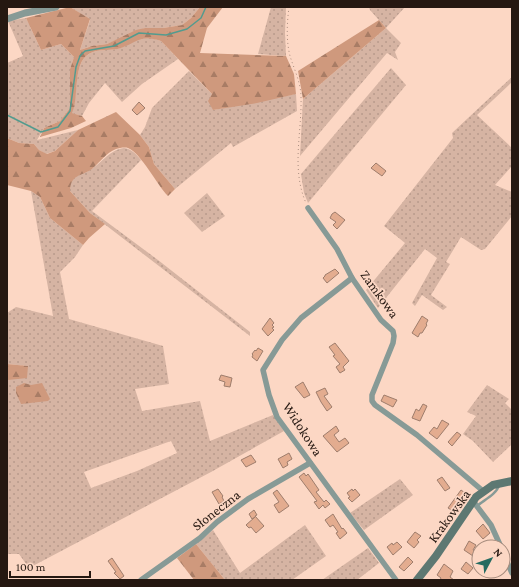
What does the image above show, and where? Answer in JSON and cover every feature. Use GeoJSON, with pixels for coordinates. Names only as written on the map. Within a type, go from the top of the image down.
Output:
{"type":"FeatureCollection","features":[{"type":"Feature","properties":{"kind":"main road","name":"Krakowska"},"geometry":{"type":"LineString","coordinates":[[417,580],[483,491],[499,483],[512,481]]}},
{"type":"Feature","properties":{"kind":"street"},"geometry":{"type":"LineString","coordinates":[[7,19],[25,12],[56,7]]}},
{"type":"Feature","properties":{"kind":"street","name":"Zamkowa"},"geometry":{"type":"LineString","coordinates":[[308,208],[336,249],[352,278],[381,320],[392,330],[394,336],[393,343],[372,395],[372,401],[375,405],[417,435],[483,491]]}},
{"type":"Feature","properties":{"kind":"street","name":"Widokowa"},"geometry":{"type":"LineString","coordinates":[[352,278],[301,318],[282,340],[263,370],[269,395],[277,417],[348,512],[396,580]]}},
{"type":"Feature","properties":{"kind":"street","name":"Słoneczna"},"geometry":{"type":"LineString","coordinates":[[140,580],[200,538],[217,522],[248,499],[310,463]]}},
{"type":"Feature","properties":{"kind":"street"},"geometry":{"type":"LineString","coordinates":[[475,503],[491,525],[497,539]]}},
{"type":"Feature","properties":{"kind":"lane"},"geometry":{"type":"LineString","coordinates":[[475,503],[497,490],[499,483]]}},
{"type":"Feature","properties":{"kind":"path"},"geometry":{"type":"LineString","coordinates":[[289,7],[287,23],[288,43],[301,96],[298,164],[302,194],[308,208]]}},
{"type":"Feature","properties":{"kind":"shaded area"},"geometry":{"type":"Polygon","coordinates":[[[70,7],[200,7],[191,18],[182,25],[163,28],[145,28],[107,44],[92,46],[80,50],[90,20],[70,7]]]}},
{"type":"Feature","properties":{"kind":"shaded area"},"geometry":{"type":"Polygon","coordinates":[[[271,7],[286,7],[286,56],[258,54],[271,7]]]}},
{"type":"Feature","properties":{"kind":"shaded area"},"geometry":{"type":"Polygon","coordinates":[[[369,7],[405,7],[386,28],[369,7]]]}},
{"type":"Feature","properties":{"kind":"shaded area"},"geometry":{"type":"Polygon","coordinates":[[[26,18],[41,50],[61,44],[74,57],[70,69],[70,108],[60,121],[44,128],[37,140],[78,130],[55,151],[46,154],[39,150],[34,144],[19,143],[7,138],[7,63],[23,56],[8,21],[26,18]]]}},
{"type":"Feature","properties":{"kind":"shaded area"},"geometry":{"type":"Polygon","coordinates":[[[386,28],[401,43],[395,52],[398,60],[387,53],[300,156],[303,99],[386,28]]]}},
{"type":"Feature","properties":{"kind":"shaded area"},"geometry":{"type":"Polygon","coordinates":[[[140,38],[152,38],[161,41],[178,59],[142,84],[122,102],[105,83],[89,103],[82,116],[71,113],[74,106],[79,70],[86,56],[96,51],[120,48],[140,38]]]}},
{"type":"Feature","properties":{"kind":"shaded area"},"geometry":{"type":"Polygon","coordinates":[[[391,68],[406,85],[308,203],[304,193],[301,174],[391,68]]]}},
{"type":"Feature","properties":{"kind":"shaded area"},"geometry":{"type":"Polygon","coordinates":[[[189,71],[212,94],[213,110],[296,94],[297,111],[233,147],[231,143],[175,189],[154,164],[149,147],[140,135],[145,127],[152,108],[189,71]]]}},
{"type":"Feature","properties":{"kind":"shaded area"},"geometry":{"type":"Polygon","coordinates":[[[512,77],[512,82],[477,115],[512,148],[512,166],[495,185],[512,192],[512,216],[485,249],[481,250],[461,237],[446,262],[450,264],[431,295],[447,307],[443,310],[422,295],[415,306],[412,303],[437,258],[425,249],[378,308],[366,290],[405,243],[384,226],[453,138],[452,133],[512,77]]]}},
{"type":"Feature","properties":{"kind":"shaded area"},"geometry":{"type":"Polygon","coordinates":[[[124,148],[132,151],[141,160],[92,211],[158,260],[250,332],[250,336],[90,213],[70,191],[72,180],[75,177],[95,167],[114,151],[124,148]]]}},
{"type":"Feature","properties":{"kind":"shaded area"},"geometry":{"type":"Polygon","coordinates":[[[31,191],[40,197],[50,218],[83,245],[75,257],[60,272],[69,319],[163,346],[169,384],[135,389],[142,411],[200,401],[210,441],[273,415],[284,431],[211,472],[29,568],[19,554],[7,554],[7,382],[28,366],[7,364],[7,313],[16,307],[53,316],[31,191]],[[171,441],[84,472],[91,488],[137,471],[177,453],[171,441]]]}},
{"type":"Feature","properties":{"kind":"shaded area"},"geometry":{"type":"Polygon","coordinates":[[[207,193],[225,216],[202,232],[184,213],[207,193]]]}},
{"type":"Feature","properties":{"kind":"shaded area"},"geometry":{"type":"Polygon","coordinates":[[[487,385],[509,399],[505,403],[512,410],[512,444],[493,462],[473,441],[463,434],[476,416],[467,412],[487,385]]]}},
{"type":"Feature","properties":{"kind":"shaded area"},"geometry":{"type":"Polygon","coordinates":[[[400,479],[413,495],[364,530],[350,513],[400,479]]]}},
{"type":"Feature","properties":{"kind":"shaded area"},"geometry":{"type":"Polygon","coordinates":[[[305,525],[326,556],[292,580],[225,580],[196,544],[213,530],[240,573],[305,525]]]}},
{"type":"Feature","properties":{"kind":"shaded area"},"geometry":{"type":"Polygon","coordinates":[[[368,548],[379,563],[357,580],[322,580],[368,548]]]}},
{"type":"Feature","properties":{"kind":"green space"},"geometry":{"type":"Polygon","coordinates":[[[70,7],[90,19],[80,50],[92,46],[107,44],[136,30],[182,25],[191,18],[200,7],[223,7],[207,28],[200,53],[286,56],[294,74],[296,94],[257,103],[213,110],[208,101],[212,94],[161,41],[148,38],[121,48],[96,51],[86,56],[79,70],[76,97],[72,113],[82,116],[86,121],[71,128],[40,137],[44,128],[60,121],[70,108],[70,69],[74,57],[61,44],[41,50],[26,18],[70,7]]]}},
{"type":"Feature","properties":{"kind":"green space"},"geometry":{"type":"Polygon","coordinates":[[[379,20],[386,28],[303,99],[298,71],[379,20]]]}},
{"type":"Feature","properties":{"kind":"green space"},"geometry":{"type":"Polygon","coordinates":[[[116,112],[140,135],[149,147],[154,164],[175,189],[168,196],[133,151],[125,148],[112,151],[92,169],[77,177],[72,182],[70,191],[90,213],[105,224],[83,245],[50,218],[40,197],[31,191],[7,185],[7,138],[19,143],[34,144],[39,150],[47,154],[55,151],[78,130],[116,112]]]}},
{"type":"Feature","properties":{"kind":"green space"},"geometry":{"type":"Polygon","coordinates":[[[7,364],[28,366],[27,378],[8,380],[7,382],[7,364]]]}},
{"type":"Feature","properties":{"kind":"green space"},"geometry":{"type":"Polygon","coordinates":[[[24,383],[31,385],[42,383],[50,399],[48,401],[21,404],[16,393],[16,387],[24,383]]]}},
{"type":"Feature","properties":{"kind":"green space"},"geometry":{"type":"Polygon","coordinates":[[[196,544],[225,580],[194,580],[177,558],[196,544]]]}},
{"type":"Feature","properties":{"kind":"building"},"geometry":{"type":"Polygon","coordinates":[[[139,102],[145,108],[137,115],[132,110],[139,102]]]}},
{"type":"Feature","properties":{"kind":"building"},"geometry":{"type":"Polygon","coordinates":[[[376,163],[386,171],[382,176],[371,168],[376,163]]]}},
{"type":"Feature","properties":{"kind":"building"},"geometry":{"type":"Polygon","coordinates":[[[335,212],[345,220],[337,229],[333,225],[336,222],[330,218],[335,212]]]}},
{"type":"Feature","properties":{"kind":"building"},"geometry":{"type":"Polygon","coordinates":[[[335,269],[339,273],[327,283],[323,278],[335,269]]]}},
{"type":"Feature","properties":{"kind":"building"},"geometry":{"type":"Polygon","coordinates":[[[422,316],[428,320],[427,325],[418,337],[412,333],[422,316]]]}},
{"type":"Feature","properties":{"kind":"building"},"geometry":{"type":"Polygon","coordinates":[[[270,318],[274,323],[272,325],[274,327],[272,328],[274,330],[268,336],[262,329],[270,318]]]}},
{"type":"Feature","properties":{"kind":"building"},"geometry":{"type":"Polygon","coordinates":[[[335,343],[349,361],[343,367],[345,370],[340,373],[336,367],[340,364],[333,356],[335,355],[329,347],[335,343]]]}},
{"type":"Feature","properties":{"kind":"building"},"geometry":{"type":"Polygon","coordinates":[[[258,348],[263,351],[257,361],[252,357],[252,354],[258,348]]]}},
{"type":"Feature","properties":{"kind":"building"},"geometry":{"type":"Polygon","coordinates":[[[221,375],[232,378],[230,387],[224,386],[225,382],[219,380],[221,375]]]}},
{"type":"Feature","properties":{"kind":"building"},"geometry":{"type":"Polygon","coordinates":[[[303,382],[310,395],[304,398],[295,387],[303,382]]]}},
{"type":"Feature","properties":{"kind":"building"},"geometry":{"type":"Polygon","coordinates":[[[325,388],[328,394],[324,396],[332,407],[327,411],[316,392],[325,388]]]}},
{"type":"Feature","properties":{"kind":"building"},"geometry":{"type":"Polygon","coordinates":[[[384,395],[397,400],[393,407],[381,401],[384,395]]]}},
{"type":"Feature","properties":{"kind":"building"},"geometry":{"type":"Polygon","coordinates":[[[423,404],[427,406],[420,421],[412,418],[416,409],[419,411],[423,404]]]}},
{"type":"Feature","properties":{"kind":"building"},"geometry":{"type":"Polygon","coordinates":[[[442,420],[449,424],[437,439],[429,433],[434,427],[437,429],[442,420]]]}},
{"type":"Feature","properties":{"kind":"building"},"geometry":{"type":"Polygon","coordinates":[[[336,426],[339,431],[334,435],[339,442],[345,438],[349,443],[337,452],[323,436],[336,426]]]}},
{"type":"Feature","properties":{"kind":"building"},"geometry":{"type":"Polygon","coordinates":[[[457,432],[461,435],[452,446],[448,442],[457,432]]]}},
{"type":"Feature","properties":{"kind":"building"},"geometry":{"type":"Polygon","coordinates":[[[289,453],[292,459],[287,462],[288,465],[283,468],[278,459],[289,453]]]}},
{"type":"Feature","properties":{"kind":"building"},"geometry":{"type":"Polygon","coordinates":[[[251,455],[256,462],[246,467],[241,460],[251,455]]]}},
{"type":"Feature","properties":{"kind":"building"},"geometry":{"type":"Polygon","coordinates":[[[304,473],[306,476],[308,474],[319,490],[316,492],[324,502],[326,500],[330,504],[325,508],[323,505],[319,509],[314,502],[317,501],[299,477],[304,473]]]}},
{"type":"Feature","properties":{"kind":"building"},"geometry":{"type":"Polygon","coordinates":[[[442,477],[450,488],[445,491],[437,480],[442,477]]]}},
{"type":"Feature","properties":{"kind":"building"},"geometry":{"type":"Polygon","coordinates":[[[218,489],[223,496],[224,501],[219,504],[212,492],[218,489]]]}},
{"type":"Feature","properties":{"kind":"building"},"geometry":{"type":"Polygon","coordinates":[[[352,489],[353,491],[355,489],[360,495],[352,502],[348,498],[350,497],[347,493],[352,489]]]}},
{"type":"Feature","properties":{"kind":"building"},"geometry":{"type":"Polygon","coordinates":[[[277,490],[289,506],[279,513],[274,505],[279,502],[273,493],[277,490]]]}},
{"type":"Feature","properties":{"kind":"building"},"geometry":{"type":"Polygon","coordinates":[[[461,490],[468,495],[455,512],[448,508],[461,490]]]}},
{"type":"Feature","properties":{"kind":"building"},"geometry":{"type":"Polygon","coordinates":[[[254,510],[257,515],[255,516],[264,526],[256,533],[251,527],[249,528],[246,525],[255,517],[252,519],[249,514],[254,510]]]}},
{"type":"Feature","properties":{"kind":"building"},"geometry":{"type":"Polygon","coordinates":[[[333,514],[342,529],[343,528],[347,533],[340,539],[336,533],[338,532],[333,525],[330,527],[325,520],[333,514]]]}},
{"type":"Feature","properties":{"kind":"building"},"geometry":{"type":"Polygon","coordinates":[[[483,524],[490,533],[483,539],[476,531],[483,524]]]}},
{"type":"Feature","properties":{"kind":"building"},"geometry":{"type":"Polygon","coordinates":[[[415,532],[421,536],[417,540],[419,542],[414,548],[407,542],[415,532]]]}},
{"type":"Feature","properties":{"kind":"building"},"geometry":{"type":"Polygon","coordinates":[[[469,541],[471,542],[471,555],[464,550],[469,541]]]}},
{"type":"Feature","properties":{"kind":"building"},"geometry":{"type":"Polygon","coordinates":[[[397,542],[402,547],[393,555],[387,547],[392,543],[393,545],[397,542]]]}},
{"type":"Feature","properties":{"kind":"building"},"geometry":{"type":"Polygon","coordinates":[[[408,557],[413,562],[404,571],[399,567],[408,557]]]}},
{"type":"Feature","properties":{"kind":"building"},"geometry":{"type":"Polygon","coordinates":[[[112,558],[124,576],[120,579],[114,573],[116,572],[108,561],[112,558]]]}},
{"type":"Feature","properties":{"kind":"building"},"geometry":{"type":"Polygon","coordinates":[[[466,562],[471,566],[471,570],[468,574],[461,569],[466,562]]]}},
{"type":"Feature","properties":{"kind":"building"},"geometry":{"type":"Polygon","coordinates":[[[444,564],[453,571],[450,577],[454,580],[440,580],[441,578],[437,575],[444,564]]]}},
{"type":"Feature","properties":{"kind":"waterway"},"geometry":{"type":"LineString","coordinates":[[7,115],[41,132],[58,127],[70,111],[76,67],[80,56],[85,51],[114,46],[139,33],[166,35],[187,29],[201,18],[206,7]]}}]}
